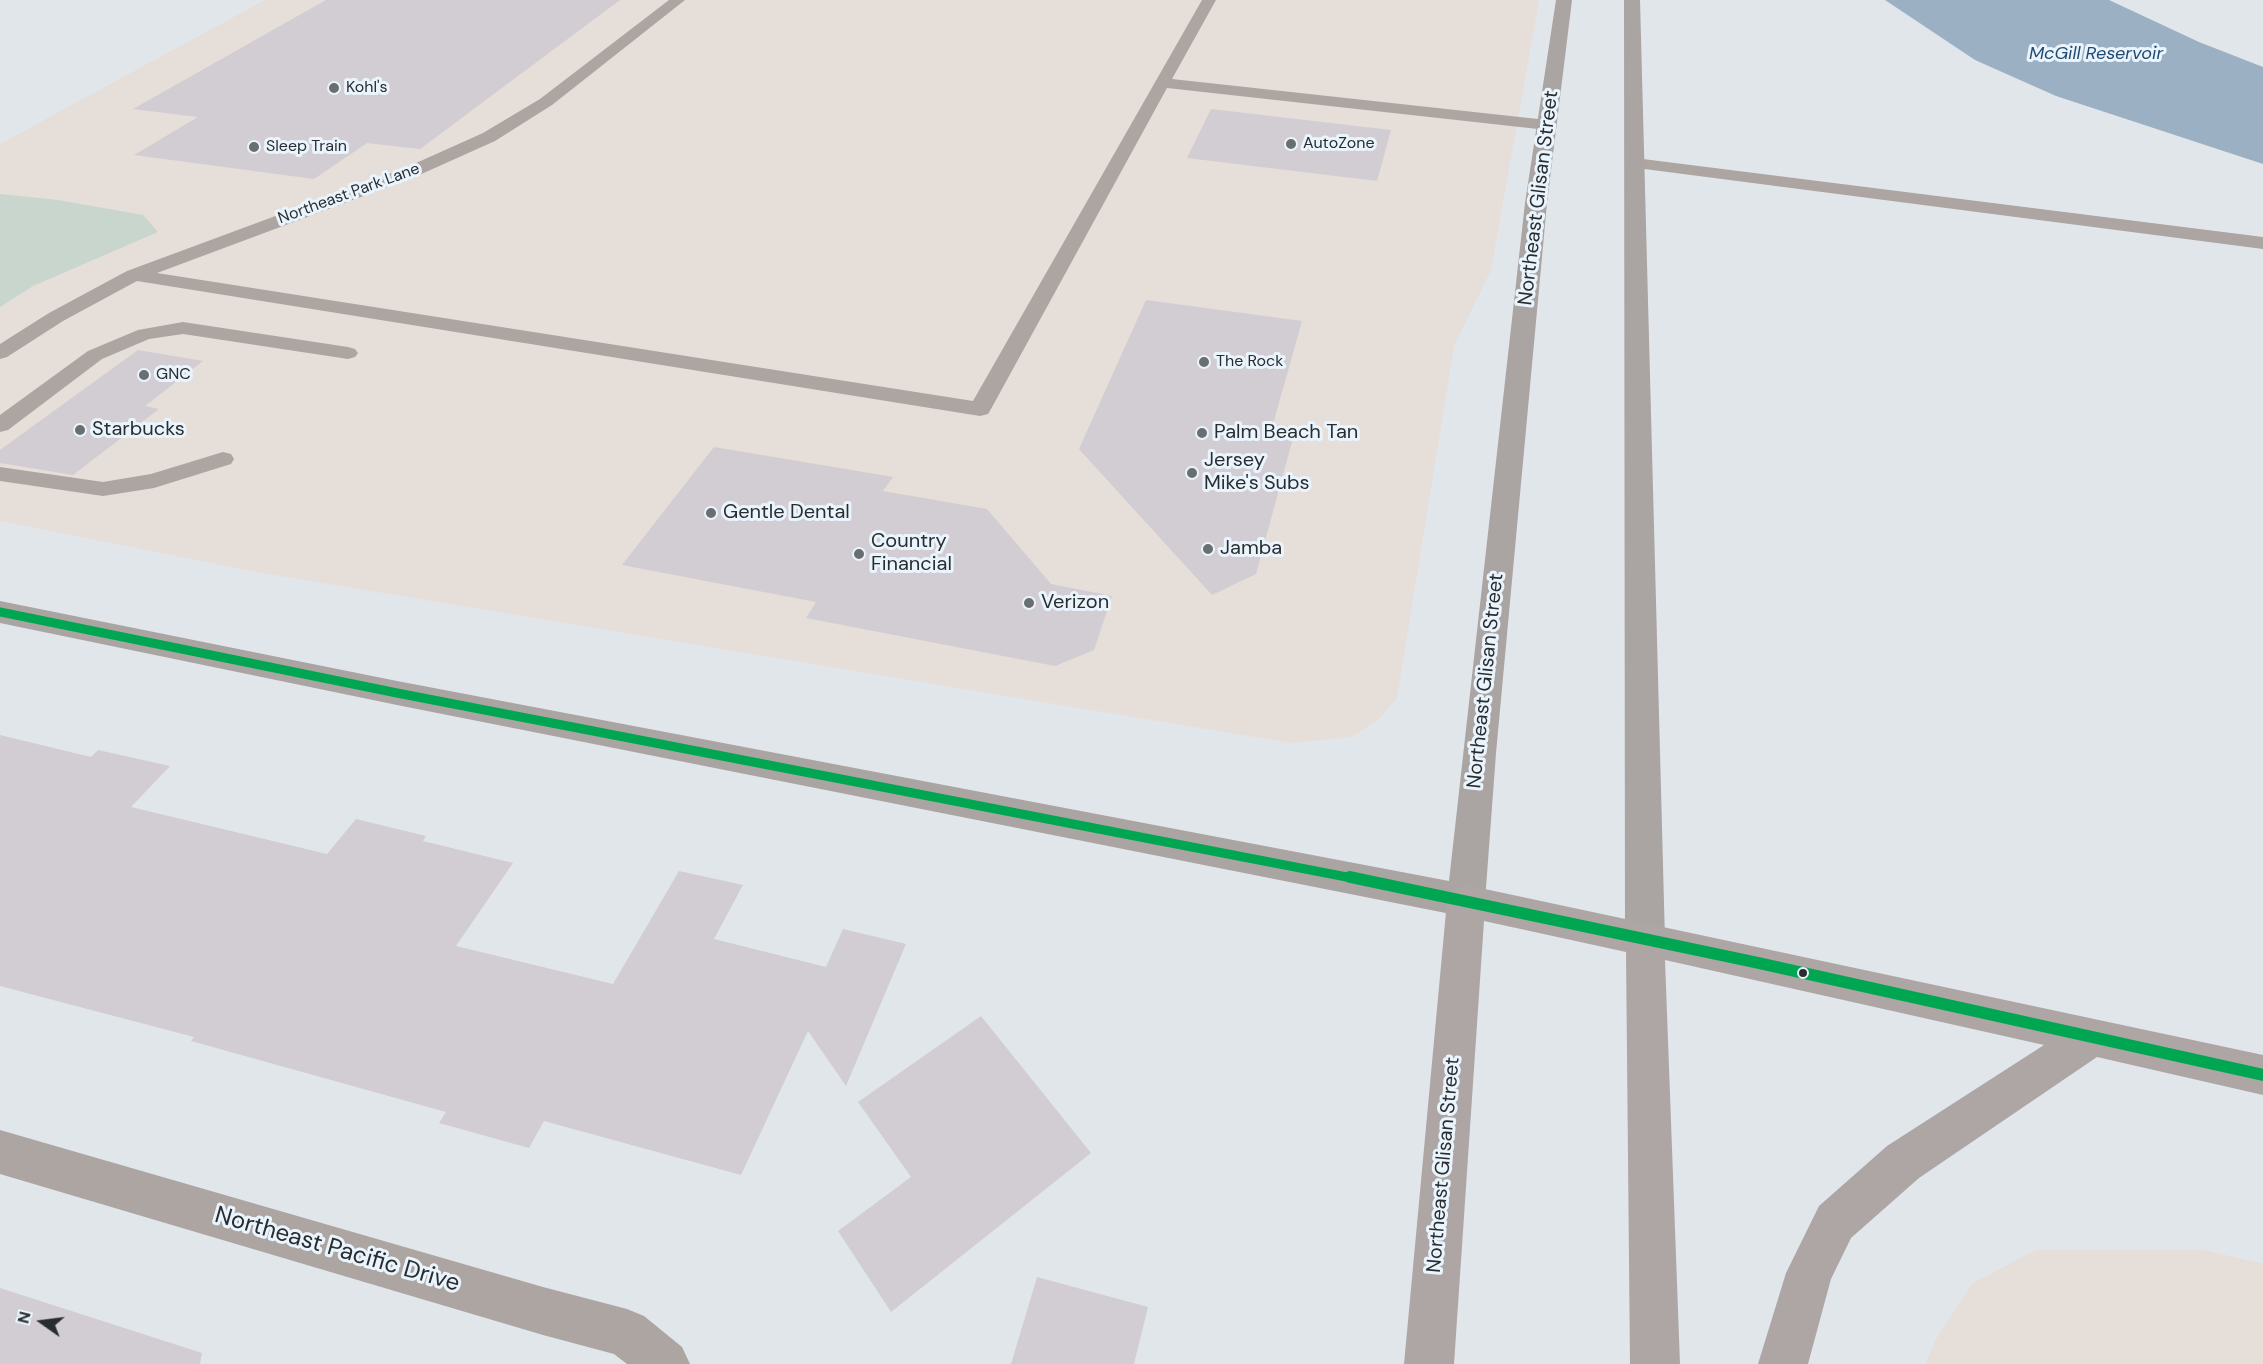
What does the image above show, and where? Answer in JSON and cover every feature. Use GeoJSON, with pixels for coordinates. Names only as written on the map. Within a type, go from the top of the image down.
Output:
{"type":"FeatureCollection","features":[{"type":"Feature","properties":{"kind":"main road","name":"Northeast Glisan Street"},"geometry":{"type":"LineString","coordinates":[[1429,1364],[1479,753],[1520,351],[1564,0]]}},
{"type":"Feature","properties":{"kind":"main road"},"geometry":{"type":"LineString","coordinates":[[1632,0],[1645,940],[1654,1364]]}},
{"type":"Feature","properties":{"kind":"main road"},"geometry":{"type":"LineString","coordinates":[[0,612],[397,693],[1323,871],[2263,1075]]}},
{"type":"Feature","properties":{"kind":"main road"},"geometry":{"type":"LineString","coordinates":[[1783,1364],[1809,1273],[1835,1222],[1903,1162],[2092,1037]]}},
{"type":"Feature","properties":{"kind":"street","name":"Northeast Pacific Drive"},"geometry":{"type":"LineString","coordinates":[[0,1152],[543,1311],[627,1333],[665,1364]]}},
{"type":"Feature","properties":{"kind":"lane","name":"Northeast Park Lane"},"geometry":{"type":"LineString","coordinates":[[0,353],[56,316],[134,276],[411,172],[489,137],[546,102],[678,0]]}},
{"type":"Feature","properties":{"kind":"lane"},"geometry":{"type":"LineString","coordinates":[[134,276],[980,409],[1209,0]]}},
{"type":"Feature","properties":{"kind":"lane"},"geometry":{"type":"LineString","coordinates":[[1164,82],[1547,125]]}},
{"type":"Feature","properties":{"kind":"lane"},"geometry":{"type":"LineString","coordinates":[[1635,163],[2263,243]]}},
{"type":"Feature","properties":{"kind":"lane"},"geometry":{"type":"LineString","coordinates":[[0,425],[95,355],[145,334],[183,328],[348,353]]}},
{"type":"Feature","properties":{"kind":"lane"},"geometry":{"type":"LineString","coordinates":[[0,474],[103,489],[154,481],[223,459]]}},
{"type":"Feature","properties":{"kind":"shaded area"},"geometry":{"type":"Polygon","coordinates":[[[265,0],[1539,0],[1491,270],[1454,346],[1397,698],[1378,720],[1351,737],[1291,743],[262,573],[0,521],[0,144],[265,0]]]}},
{"type":"Feature","properties":{"kind":"shaded area"},"geometry":{"type":"Polygon","coordinates":[[[0,194],[58,200],[143,215],[158,232],[33,286],[0,307],[0,194]]]}},
{"type":"Feature","properties":{"kind":"shaded area"},"geometry":{"type":"Polygon","coordinates":[[[2036,1250],[2204,1250],[2263,1264],[2263,1364],[1925,1364],[1936,1339],[1973,1283],[2036,1250]]]}},
{"type":"Feature","properties":{"kind":"water","name":"McGill Reservoir"},"geometry":{"type":"Polygon","coordinates":[[[1885,0],[2109,0],[2199,42],[2263,67],[2263,164],[2056,96],[1975,60],[1885,0]]]}},
{"type":"Feature","properties":{"kind":"building","name":"Kohl's"},"geometry":{"type":"Polygon","coordinates":[[[326,0],[620,0],[420,149],[367,143],[314,179],[134,155],[198,117],[133,109],[326,0]]]}},
{"type":"Feature","properties":{"kind":"building","name":"AutoZone"},"geometry":{"type":"Polygon","coordinates":[[[1211,109],[1391,130],[1377,181],[1187,158],[1211,109]]]}},
{"type":"Feature","properties":{"kind":"building"},"geometry":{"type":"Polygon","coordinates":[[[1146,300],[1302,321],[1273,424],[1296,427],[1256,574],[1212,595],[1079,449],[1146,300]]]}},
{"type":"Feature","properties":{"kind":"building","name":"Starbucks"},"geometry":{"type":"Polygon","coordinates":[[[138,350],[203,361],[145,406],[159,409],[73,475],[0,463],[0,450],[138,350]]]}},
{"type":"Feature","properties":{"kind":"building"},"geometry":{"type":"Polygon","coordinates":[[[714,447],[893,477],[883,491],[987,509],[1051,584],[1112,596],[1094,650],[1055,666],[806,618],[816,602],[622,565],[714,447]]]}},
{"type":"Feature","properties":{"kind":"building"},"geometry":{"type":"Polygon","coordinates":[[[0,735],[91,757],[98,750],[170,766],[131,807],[327,854],[356,819],[426,836],[423,841],[513,863],[456,946],[613,984],[679,871],[743,885],[714,939],[826,967],[843,929],[906,944],[846,1086],[808,1031],[741,1175],[544,1121],[529,1148],[439,1123],[446,1112],[191,1041],[194,1037],[0,986],[0,735]]]}},
{"type":"Feature","properties":{"kind":"building"},"geometry":{"type":"Polygon","coordinates":[[[981,1016],[1091,1153],[891,1312],[838,1231],[911,1177],[858,1102],[981,1016]]]}},
{"type":"Feature","properties":{"kind":"building"},"geometry":{"type":"Polygon","coordinates":[[[1037,1277],[1148,1307],[1134,1364],[1011,1364],[1037,1277]]]}},
{"type":"Feature","properties":{"kind":"building"},"geometry":{"type":"Polygon","coordinates":[[[0,1288],[202,1353],[200,1364],[0,1364],[0,1288]]]}},
{"type":"Feature","properties":{"kind":"transit line"},"geometry":{"type":"LineString","coordinates":[[0,612],[397,693],[1335,874],[1754,962],[2263,1075]]}},
{"type":"Feature","properties":{"kind":"place","name":"Kohl's"},"geometry":{"type":"Point","coordinates":[334,88]}},
{"type":"Feature","properties":{"kind":"place","name":"AutoZone"},"geometry":{"type":"Point","coordinates":[1291,144]}},
{"type":"Feature","properties":{"kind":"place","name":"Sleep Train"},"geometry":{"type":"Point","coordinates":[254,147]}},
{"type":"Feature","properties":{"kind":"place","name":"The Rock"},"geometry":{"type":"Point","coordinates":[1204,362]}},
{"type":"Feature","properties":{"kind":"place","name":"GNC"},"geometry":{"type":"Point","coordinates":[144,375]}},
{"type":"Feature","properties":{"kind":"place","name":"Starbucks"},"geometry":{"type":"Point","coordinates":[80,430]}},
{"type":"Feature","properties":{"kind":"place","name":"Palm Beach Tan"},"geometry":{"type":"Point","coordinates":[1202,433]}},
{"type":"Feature","properties":{"kind":"place","name":"Jersey Mike's Subs"},"geometry":{"type":"Point","coordinates":[1192,473]}},
{"type":"Feature","properties":{"kind":"place","name":"Gentle Dental"},"geometry":{"type":"Point","coordinates":[711,513]}},
{"type":"Feature","properties":{"kind":"place","name":"Jamba"},"geometry":{"type":"Point","coordinates":[1208,549]}},
{"type":"Feature","properties":{"kind":"place","name":"Country Financial"},"geometry":{"type":"Point","coordinates":[859,554]}},
{"type":"Feature","properties":{"kind":"place","name":"Verizon"},"geometry":{"type":"Point","coordinates":[1029,603]}}]}
